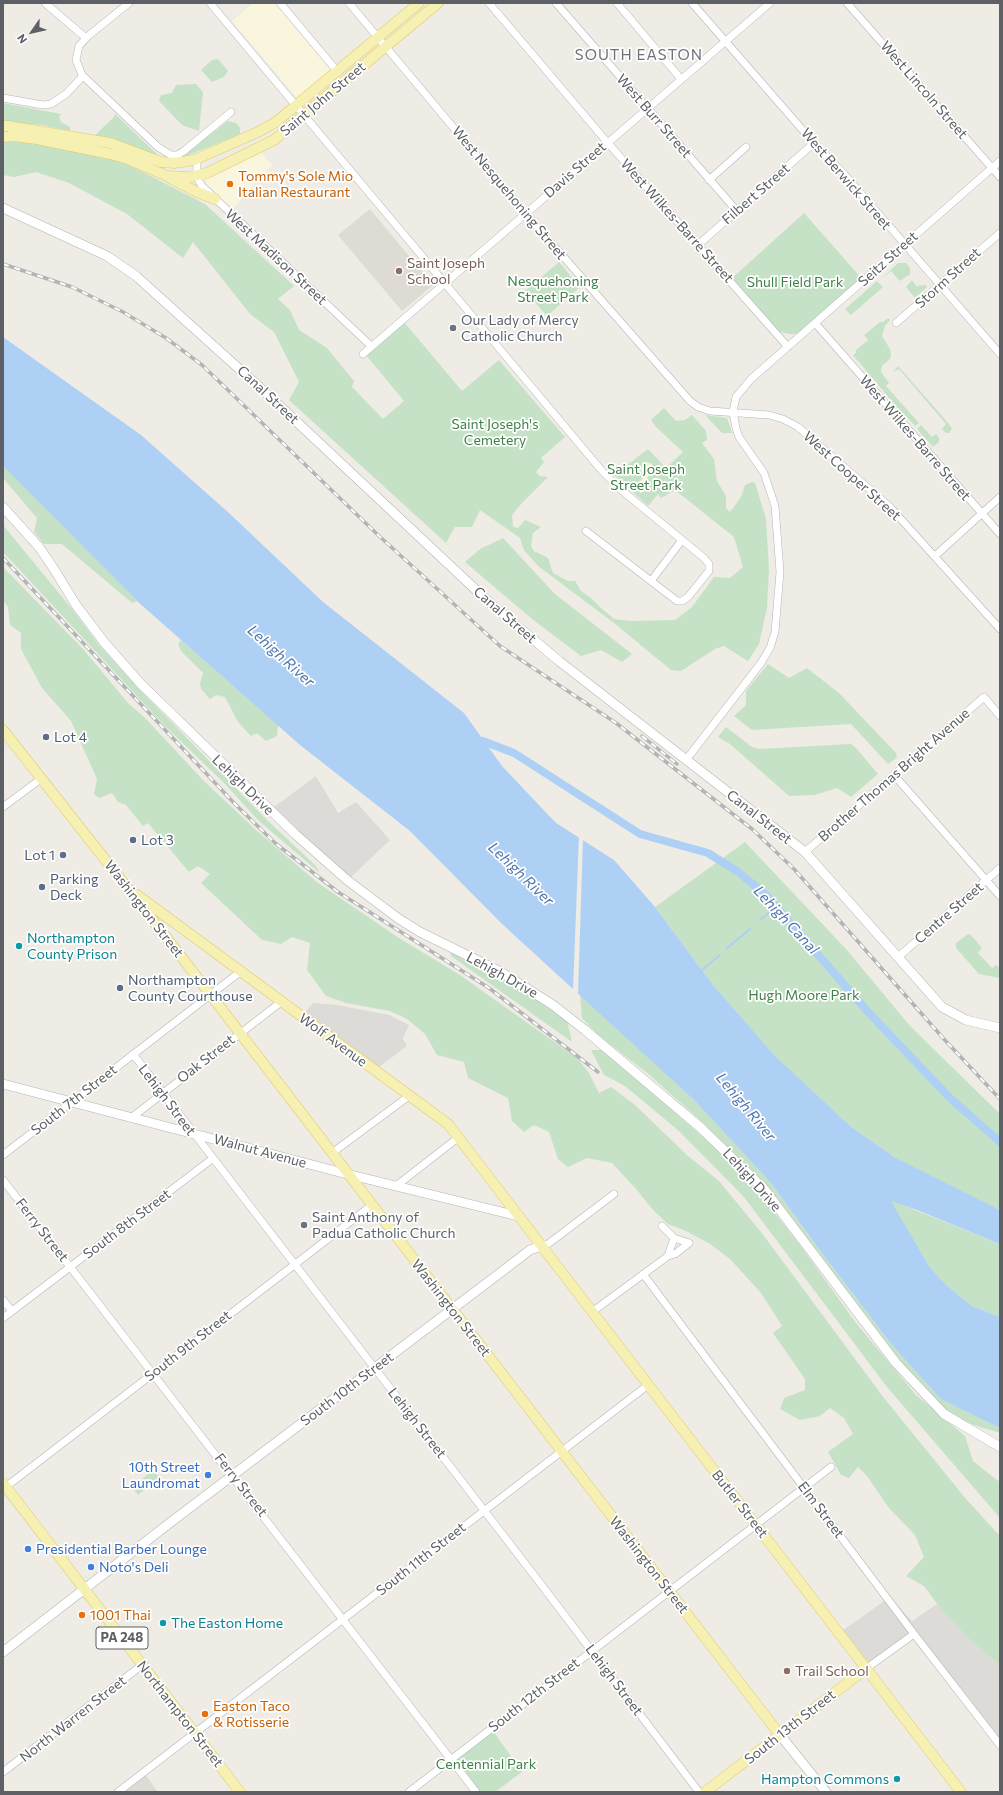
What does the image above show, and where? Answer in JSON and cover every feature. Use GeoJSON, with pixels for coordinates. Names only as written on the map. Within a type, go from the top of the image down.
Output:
{"type":"FeatureCollection","features":[{"type":"Feature","properties":{"kind":"main road","name":"Saint John Street"},"geometry":{"type":"LineString","coordinates":[[3,126],[110,144],[161,162],[174,163],[197,159],[268,127],[296,106],[419,3]]}},
{"type":"Feature","properties":{"kind":"main road","name":"Saint John Street"},"geometry":{"type":"LineString","coordinates":[[167,176],[180,178],[197,175],[218,168],[268,144],[304,116],[438,3]]}},
{"type":"Feature","properties":{"kind":"main road"},"geometry":{"type":"LineString","coordinates":[[3,137],[14,136],[37,139],[110,154],[167,176],[197,192],[215,199]]}},
{"type":"Feature","properties":{"kind":"main road","name":"Washington Street"},"geometry":{"type":"LineString","coordinates":[[3,730],[163,933],[780,1735]]}},
{"type":"Feature","properties":{"kind":"main road","name":"Wolf Avenue"},"geometry":{"type":"LineString","coordinates":[[126,886],[240,972],[448,1124],[518,1216]]}},
{"type":"Feature","properties":{"kind":"main road"},"geometry":{"type":"LineString","coordinates":[[163,933],[172,925],[177,925]]}},
{"type":"Feature","properties":{"kind":"main road","name":"Butler Street"},"geometry":{"type":"LineString","coordinates":[[518,1216],[961,1792]]}},
{"type":"Feature","properties":{"kind":"main road","name":"Northampton Street"},"geometry":{"type":"LineString","coordinates":[[4,1486],[240,1792]]}},
{"type":"Feature","properties":{"kind":"main road","name":"South 13th Street"},"geometry":{"type":"LineString","coordinates":[[705,1792],[867,1668]]}},
{"type":"Feature","properties":{"kind":"street"},"geometry":{"type":"LineString","coordinates":[[45,3],[86,38]]}},
{"type":"Feature","properties":{"kind":"street"},"geometry":{"type":"LineString","coordinates":[[129,3],[86,38],[79,46],[76,60],[79,70],[83,76],[158,147],[171,155],[177,155],[184,151],[231,112]]}},
{"type":"Feature","properties":{"kind":"street"},"geometry":{"type":"LineString","coordinates":[[210,3],[607,476],[620,489],[706,559],[709,567],[708,572],[693,591],[682,601],[676,600],[586,531]]}},
{"type":"Feature","properties":{"kind":"street"},"geometry":{"type":"LineString","coordinates":[[280,3],[337,72]]}},
{"type":"Feature","properties":{"kind":"street","name":"West Nesquehoning Street"},"geometry":{"type":"LineString","coordinates":[[349,3],[524,213],[690,401],[698,407],[710,411],[733,412]]}},
{"type":"Feature","properties":{"kind":"street","name":"West Wilkes-Barre Street"},"geometry":{"type":"LineString","coordinates":[[489,3],[607,142],[788,347]]}},
{"type":"Feature","properties":{"kind":"street","name":"West Burr Street"},"geometry":{"type":"LineString","coordinates":[[556,3],[737,211]]}},
{"type":"Feature","properties":{"kind":"street"},"geometry":{"type":"LineString","coordinates":[[616,3],[681,79]]}},
{"type":"Feature","properties":{"kind":"street","name":"West Berwick Street"},"geometry":{"type":"LineString","coordinates":[[692,3],[814,143],[844,174],[1000,354]]}},
{"type":"Feature","properties":{"kind":"street","name":"Davis Street"},"geometry":{"type":"LineString","coordinates":[[363,354],[524,213],[770,3]]}},
{"type":"Feature","properties":{"kind":"street","name":"West Lincoln Street"},"geometry":{"type":"LineString","coordinates":[[847,3],[1000,177]]}},
{"type":"Feature","properties":{"kind":"street"},"geometry":{"type":"LineString","coordinates":[[3,98],[43,105],[51,104],[66,94],[83,76]]}},
{"type":"Feature","properties":{"kind":"street","name":"Filbert Street"},"geometry":{"type":"LineString","coordinates":[[698,245],[814,143]]}},
{"type":"Feature","properties":{"kind":"street"},"geometry":{"type":"LineString","coordinates":[[709,180],[746,147]]}},
{"type":"Feature","properties":{"kind":"street"},"geometry":{"type":"LineString","coordinates":[[197,159],[197,175]]}},
{"type":"Feature","properties":{"kind":"street","name":"Seitz Street"},"geometry":{"type":"LineString","coordinates":[[733,412],[735,399],[743,387],[1000,161]]}},
{"type":"Feature","properties":{"kind":"street","name":"West Madison Street"},"geometry":{"type":"LineString","coordinates":[[197,175],[201,185],[215,199],[371,346]]}},
{"type":"Feature","properties":{"kind":"street","name":"Canal Street"},"geometry":{"type":"LineString","coordinates":[[3,208],[107,256],[130,270],[266,394],[490,604],[559,661],[804,852],[942,1007],[966,1020],[1000,1028]]}},
{"type":"Feature","properties":{"kind":"street","name":"Storm Street"},"geometry":{"type":"LineString","coordinates":[[896,323],[1000,233]]}},
{"type":"Feature","properties":{"kind":"street","name":"West Wilkes-Barre Street"},"geometry":{"type":"LineString","coordinates":[[815,323],[1000,534]]}},
{"type":"Feature","properties":{"kind":"street"},"geometry":{"type":"LineString","coordinates":[[686,760],[764,659],[770,648],[775,632],[780,572],[775,506],[767,479],[761,466],[737,433],[733,412]]}},
{"type":"Feature","properties":{"kind":"street","name":"West Cooper Street"},"geometry":{"type":"LineString","coordinates":[[733,412],[769,415],[783,419],[798,427],[881,498],[1000,629]]}},
{"type":"Feature","properties":{"kind":"street"},"geometry":{"type":"LineString","coordinates":[[935,556],[1000,497]]}},
{"type":"Feature","properties":{"kind":"street","name":"Lehigh Drive"},"geometry":{"type":"LineString","coordinates":[[3,507],[39,547],[76,605],[104,642],[140,683],[295,834],[347,880],[399,919],[420,932],[502,972],[553,1005],[585,1030],[701,1128],[764,1189],[896,1363],[938,1408],[944,1414],[1000,1447]]}},
{"type":"Feature","properties":{"kind":"street"},"geometry":{"type":"LineString","coordinates":[[651,581],[682,540]]}},
{"type":"Feature","properties":{"kind":"street","name":"Brother Thomas Bright Avenue"},"geometry":{"type":"LineString","coordinates":[[804,852],[984,697],[1000,716]]}},
{"type":"Feature","properties":{"kind":"street"},"geometry":{"type":"LineString","coordinates":[[894,775],[1000,896]]}},
{"type":"Feature","properties":{"kind":"street"},"geometry":{"type":"LineString","coordinates":[[3,807],[42,778]]}},
{"type":"Feature","properties":{"kind":"street","name":"Centre Street"},"geometry":{"type":"LineString","coordinates":[[898,958],[1000,868]]}},
{"type":"Feature","properties":{"kind":"street","name":"South 7th Street"},"geometry":{"type":"LineString","coordinates":[[3,1155],[240,972]]}},
{"type":"Feature","properties":{"kind":"street","name":"Oak Street"},"geometry":{"type":"LineString","coordinates":[[131,1118],[281,1002]]}},
{"type":"Feature","properties":{"kind":"street","name":"Lehigh Street"},"geometry":{"type":"LineString","coordinates":[[133,1054],[212,1159],[484,1510],[699,1792]]}},
{"type":"Feature","properties":{"kind":"street","name":"Walnut Avenue"},"geometry":{"type":"LineString","coordinates":[[3,1084],[347,1174],[518,1216]]}},
{"type":"Feature","properties":{"kind":"street"},"geometry":{"type":"LineString","coordinates":[[332,1153],[409,1096]]}},
{"type":"Feature","properties":{"kind":"street"},"geometry":{"type":"LineString","coordinates":[[396,1186],[459,1137]]}},
{"type":"Feature","properties":{"kind":"street","name":"South 8th Street"},"geometry":{"type":"LineString","coordinates":[[3,1318],[212,1159]]}},
{"type":"Feature","properties":{"kind":"street","name":"Ferry Street"},"geometry":{"type":"LineString","coordinates":[[3,1180],[152,1374],[344,1618],[397,1692],[410,1704],[476,1792]]}},
{"type":"Feature","properties":{"kind":"street","name":"South 10th Street"},"geometry":{"type":"LineString","coordinates":[[3,1652],[233,1475],[530,1250],[548,1244],[614,1194]]}},
{"type":"Feature","properties":{"kind":"street","name":"South 9th Street"},"geometry":{"type":"LineString","coordinates":[[4,1486],[372,1205]]}},
{"type":"Feature","properties":{"kind":"street"},"geometry":{"type":"LineString","coordinates":[[592,1312],[668,1256],[675,1254],[689,1243],[674,1238],[662,1226]]}},
{"type":"Feature","properties":{"kind":"street"},"geometry":{"type":"LineString","coordinates":[[668,1256],[674,1238]]}},
{"type":"Feature","properties":{"kind":"street","name":"Elm Street"},"geometry":{"type":"LineString","coordinates":[[643,1274],[914,1634],[1000,1745]]}},
{"type":"Feature","properties":{"kind":"street"},"geometry":{"type":"LineString","coordinates":[[3,1300],[12,1311]]}},
{"type":"Feature","properties":{"kind":"street","name":"South 11th Street"},"geometry":{"type":"LineString","coordinates":[[118,1792],[648,1384]]}},
{"type":"Feature","properties":{"kind":"street","name":"South 12th Street"},"geometry":{"type":"LineString","coordinates":[[409,1792],[831,1467]]}},
{"type":"Feature","properties":{"kind":"street","name":"South 13th Street"},"geometry":{"type":"LineString","coordinates":[[867,1668],[914,1634]]}},
{"type":"Feature","properties":{"kind":"street","name":"North Warren Street"},"geometry":{"type":"LineString","coordinates":[[3,1772],[142,1665]]}},
{"type":"Feature","properties":{"kind":"street","name":"Washington Street"},"geometry":{"type":"LineString","coordinates":[[780,1735],[826,1792]]}},
{"type":"Feature","properties":{"kind":"shaded area"},"geometry":{"type":"Polygon","coordinates":[[[253,3],[277,3],[331,69],[297,98],[232,21],[253,3]]]}},
{"type":"Feature","properties":{"kind":"shaded area"},"geometry":{"type":"Polygon","coordinates":[[[260,151],[272,165],[231,210],[207,186],[206,177],[260,151]]]}},
{"type":"Feature","properties":{"kind":"shaded area"},"geometry":{"type":"Polygon","coordinates":[[[370,209],[433,285],[402,311],[338,235],[370,209]]]}},
{"type":"Feature","properties":{"kind":"shaded area"},"geometry":{"type":"Polygon","coordinates":[[[316,776],[338,813],[356,802],[390,840],[349,879],[270,810],[316,776]]]}},
{"type":"Feature","properties":{"kind":"shaded area"},"geometry":{"type":"Polygon","coordinates":[[[313,1003],[337,1005],[389,1015],[409,1025],[403,1038],[407,1046],[379,1067],[304,1013],[313,1003]]]}},
{"type":"Feature","properties":{"kind":"shaded area"},"geometry":{"type":"Polygon","coordinates":[[[890,1597],[912,1621],[937,1604],[968,1638],[1000,1665],[1000,1743],[915,1632],[865,1668],[839,1633],[890,1597]]]}},
{"type":"Feature","properties":{"kind":"shaded area"},"geometry":{"type":"Polygon","coordinates":[[[144,1773],[158,1792],[120,1792],[144,1773]]]}},
{"type":"Feature","properties":{"kind":"green space"},"geometry":{"type":"Polygon","coordinates":[[[218,59],[228,71],[224,77],[212,82],[201,70],[212,60],[218,59]]]}},
{"type":"Feature","properties":{"kind":"green space"},"geometry":{"type":"Polygon","coordinates":[[[196,84],[203,92],[199,131],[182,125],[159,101],[161,95],[172,93],[176,85],[196,84]]]}},
{"type":"Feature","properties":{"kind":"green space"},"geometry":{"type":"Polygon","coordinates":[[[3,103],[61,114],[59,117],[61,122],[70,127],[70,131],[42,125],[3,122],[3,103]]]}},
{"type":"Feature","properties":{"kind":"green space"},"geometry":{"type":"Polygon","coordinates":[[[115,114],[157,154],[156,156],[94,136],[114,117],[115,114]]]}},
{"type":"Feature","properties":{"kind":"green space"},"geometry":{"type":"Polygon","coordinates":[[[228,121],[236,123],[240,128],[240,134],[186,156],[185,154],[228,121]]]}},
{"type":"Feature","properties":{"kind":"green space"},"geometry":{"type":"Polygon","coordinates":[[[3,141],[30,142],[112,159],[129,165],[205,204],[294,286],[278,299],[290,310],[299,330],[327,348],[354,381],[352,387],[383,419],[404,401],[366,355],[404,322],[462,391],[499,360],[565,437],[541,458],[544,462],[536,472],[540,476],[548,477],[512,515],[513,527],[518,528],[525,520],[541,527],[533,533],[531,546],[534,551],[548,558],[553,573],[568,581],[575,581],[581,591],[590,597],[614,619],[630,621],[675,620],[692,607],[714,577],[730,578],[743,567],[734,537],[675,490],[661,498],[658,494],[648,506],[614,475],[648,449],[666,468],[683,452],[656,427],[651,420],[664,408],[676,421],[685,420],[692,415],[706,431],[707,440],[702,443],[714,459],[717,481],[726,496],[726,508],[730,512],[741,497],[745,485],[752,482],[755,483],[766,519],[769,570],[767,608],[759,644],[748,661],[724,646],[715,649],[681,671],[671,670],[614,623],[538,566],[524,550],[520,538],[480,510],[472,527],[455,527],[446,543],[289,400],[299,382],[274,332],[250,314],[193,242],[183,258],[127,214],[69,183],[36,172],[14,177],[3,175],[3,141]]]}},
{"type":"Feature","properties":{"kind":"green space","name":"Shull Field Park"},"geometry":{"type":"Polygon","coordinates":[[[804,213],[864,281],[798,334],[789,334],[773,330],[730,280],[804,213]]]}},
{"type":"Feature","properties":{"kind":"green space","name":"Nesquehoning Street Park"},"geometry":{"type":"Polygon","coordinates":[[[559,262],[580,287],[547,316],[525,291],[559,262]]]}},
{"type":"Feature","properties":{"kind":"green space"},"geometry":{"type":"Polygon","coordinates":[[[898,263],[906,263],[910,268],[910,274],[900,281],[891,271],[881,279],[898,263]]]}},
{"type":"Feature","properties":{"kind":"green space"},"geometry":{"type":"Polygon","coordinates":[[[912,280],[917,287],[920,285],[923,286],[924,284],[927,287],[915,298],[906,287],[912,280]]]}},
{"type":"Feature","properties":{"kind":"green space"},"geometry":{"type":"Polygon","coordinates":[[[877,281],[883,287],[851,315],[845,309],[877,281]]]}},
{"type":"Feature","properties":{"kind":"green space"},"geometry":{"type":"Polygon","coordinates":[[[888,318],[890,320],[885,326],[882,336],[890,349],[891,355],[890,359],[882,366],[881,372],[889,383],[886,386],[919,423],[915,426],[906,416],[904,416],[853,355],[856,353],[856,350],[868,340],[864,335],[880,322],[883,322],[888,318]]]}},
{"type":"Feature","properties":{"kind":"green space"},"geometry":{"type":"Polygon","coordinates":[[[898,366],[949,424],[952,429],[949,433],[946,433],[942,429],[946,424],[899,369],[893,372],[898,366]]]}},
{"type":"Feature","properties":{"kind":"green space"},"geometry":{"type":"Polygon","coordinates":[[[705,415],[727,418],[732,433],[722,433],[705,415]]]}},
{"type":"Feature","properties":{"kind":"green space"},"geometry":{"type":"Polygon","coordinates":[[[921,425],[932,437],[936,434],[939,438],[939,442],[933,447],[917,429],[921,425]]]}},
{"type":"Feature","properties":{"kind":"green space"},"geometry":{"type":"Polygon","coordinates":[[[3,466],[137,601],[132,603],[62,544],[44,544],[34,532],[37,518],[3,478],[3,466]]]}},
{"type":"Feature","properties":{"kind":"green space"},"geometry":{"type":"Polygon","coordinates":[[[3,525],[72,609],[99,645],[139,689],[268,821],[315,865],[320,873],[259,821],[224,783],[164,725],[3,552],[3,525]]]}},
{"type":"Feature","properties":{"kind":"green space"},"geometry":{"type":"Polygon","coordinates":[[[503,538],[555,594],[632,654],[622,662],[601,650],[581,656],[532,619],[465,562],[480,549],[503,538]]]}},
{"type":"Feature","properties":{"kind":"green space"},"geometry":{"type":"Polygon","coordinates":[[[3,567],[83,649],[128,703],[146,719],[204,781],[257,831],[318,883],[399,938],[460,975],[577,1058],[589,1073],[599,1093],[611,1087],[635,1105],[688,1156],[719,1181],[761,1232],[884,1398],[966,1499],[1000,1536],[1000,1665],[968,1638],[941,1609],[924,1586],[906,1576],[924,1557],[915,1535],[889,1508],[867,1476],[858,1467],[849,1478],[841,1475],[828,1452],[853,1434],[844,1418],[830,1408],[820,1416],[800,1420],[780,1409],[784,1398],[805,1390],[805,1379],[773,1333],[782,1326],[761,1293],[730,1259],[710,1244],[686,1231],[668,1224],[654,1211],[612,1163],[587,1158],[568,1167],[558,1159],[549,1132],[534,1125],[524,1132],[512,1121],[508,1098],[468,1078],[464,1062],[437,1055],[425,1034],[407,1019],[390,1011],[346,1003],[326,996],[307,970],[310,943],[292,937],[281,944],[262,940],[201,883],[210,874],[198,866],[189,872],[148,823],[143,826],[126,805],[118,802],[112,793],[100,798],[94,794],[97,779],[71,721],[42,688],[21,649],[21,633],[10,625],[8,607],[3,600],[3,567]]]}},
{"type":"Feature","properties":{"kind":"green space"},"geometry":{"type":"Polygon","coordinates":[[[181,640],[278,725],[277,736],[266,741],[257,733],[251,736],[238,722],[225,697],[216,695],[210,699],[201,689],[200,683],[203,673],[181,651],[178,644],[181,640]]]}},
{"type":"Feature","properties":{"kind":"green space"},"geometry":{"type":"Polygon","coordinates":[[[768,664],[789,678],[807,668],[839,693],[896,753],[897,757],[888,764],[851,724],[752,730],[734,716],[746,705],[746,691],[768,664]]]}},
{"type":"Feature","properties":{"kind":"green space"},"geometry":{"type":"Polygon","coordinates":[[[726,727],[752,747],[759,749],[851,744],[878,774],[851,797],[837,788],[815,795],[789,796],[730,744],[718,737],[726,727]]]}},
{"type":"Feature","properties":{"kind":"green space","name":"Hugh Moore Park"},"geometry":{"type":"Polygon","coordinates":[[[745,842],[846,949],[910,1026],[1000,1114],[1000,1210],[896,1158],[850,1126],[774,1056],[713,985],[655,907],[745,842]]]}},
{"type":"Feature","properties":{"kind":"green space"},"geometry":{"type":"Polygon","coordinates":[[[968,934],[971,935],[982,948],[978,953],[992,968],[996,965],[1000,968],[1000,978],[979,974],[956,948],[956,943],[968,934]]]}},
{"type":"Feature","properties":{"kind":"green space"},"geometry":{"type":"Polygon","coordinates":[[[450,952],[503,977],[567,1021],[572,1042],[451,956],[450,952]]]}},
{"type":"Feature","properties":{"kind":"green space"},"geometry":{"type":"Polygon","coordinates":[[[580,994],[694,1100],[771,1183],[892,1345],[941,1398],[1000,1428],[1000,1433],[955,1419],[902,1364],[763,1182],[701,1121],[646,1072],[599,1036],[582,1018],[580,994]]]}},
{"type":"Feature","properties":{"kind":"green space"},"geometry":{"type":"Polygon","coordinates":[[[591,1050],[603,1050],[718,1150],[758,1192],[800,1245],[856,1323],[916,1395],[965,1436],[973,1461],[998,1481],[1000,1479],[1000,1518],[887,1387],[744,1197],[679,1131],[625,1086],[604,1075],[591,1050]]]}},
{"type":"Feature","properties":{"kind":"green space"},"geometry":{"type":"Polygon","coordinates":[[[890,1200],[1000,1244],[1000,1317],[972,1306],[945,1284],[929,1266],[890,1200]]]}},
{"type":"Feature","properties":{"kind":"green space"},"geometry":{"type":"Polygon","coordinates":[[[153,1470],[160,1478],[138,1495],[132,1487],[153,1470]]]}},
{"type":"Feature","properties":{"kind":"green space","name":"Centennial Park"},"geometry":{"type":"Polygon","coordinates":[[[491,1728],[522,1772],[495,1792],[476,1792],[451,1759],[491,1728]]]}},
{"type":"Feature","properties":{"kind":"sand"},"geometry":{"type":"Polygon","coordinates":[[[646,462],[652,464],[655,469],[647,478],[649,483],[648,488],[641,493],[638,490],[638,483],[645,476],[640,469],[646,462]]]}},
{"type":"Feature","properties":{"kind":"water","name":"Lehigh River"},"geometry":{"type":"Polygon","coordinates":[[[3,337],[141,435],[229,513],[323,602],[464,713],[502,766],[556,823],[614,860],[655,907],[713,985],[774,1055],[850,1126],[896,1158],[1000,1210],[1000,1244],[891,1201],[929,1266],[945,1284],[972,1306],[1000,1317],[1000,1428],[941,1399],[892,1345],[771,1183],[694,1100],[501,923],[410,831],[300,745],[137,601],[3,466],[3,337]]]}},
{"type":"Feature","properties":{"kind":"pier"},"geometry":{"type":"Polygon","coordinates":[[[579,835],[583,838],[578,995],[573,990],[579,835]]]}},
{"type":"Feature","properties":{"kind":"waterway","name":"Lehigh Canal"},"geometry":{"type":"LineString","coordinates":[[483,741],[514,753],[640,834],[708,853],[738,872],[765,894],[868,1012],[950,1098],[1000,1142]]}},
{"type":"Feature","properties":{"kind":"waterway"},"geometry":{"type":"LineString","coordinates":[[761,919],[776,907]]}},
{"type":"Feature","properties":{"kind":"waterway"},"geometry":{"type":"LineString","coordinates":[[726,949],[750,929]]}},
{"type":"Feature","properties":{"kind":"waterway"},"geometry":{"type":"LineString","coordinates":[[702,970],[720,955]]}},
{"type":"Feature","properties":{"kind":"railway"},"geometry":{"type":"LineString","coordinates":[[3,264],[72,287],[123,312],[166,338],[202,365],[378,535],[500,646],[616,723],[752,829],[794,869],[943,1038],[1000,1099]]}},
{"type":"Feature","properties":{"kind":"railway"},"geometry":{"type":"LineString","coordinates":[[3,558],[234,803],[275,843],[338,892],[489,988],[598,1072]]}},
{"type":"Feature","properties":{"kind":"railway"},"geometry":{"type":"LineString","coordinates":[[642,736],[677,764]]}},
{"type":"Feature","properties":{"kind":"place","name":"Tommy's Sole Mio Italian Restaurant"},"geometry":{"type":"Point","coordinates":[230,184]}},
{"type":"Feature","properties":{"kind":"place","name":"Saint Joseph School"},"geometry":{"type":"Point","coordinates":[399,271]}},
{"type":"Feature","properties":{"kind":"place","name":"Our Lady of Mercy Catholic Church"},"geometry":{"type":"Point","coordinates":[453,328]}},
{"type":"Feature","properties":{"kind":"place","name":"Lot 4"},"geometry":{"type":"Point","coordinates":[46,737]}},
{"type":"Feature","properties":{"kind":"place","name":"Lot 3"},"geometry":{"type":"Point","coordinates":[133,840]}},
{"type":"Feature","properties":{"kind":"place","name":"Lot 1"},"geometry":{"type":"Point","coordinates":[63,855]}},
{"type":"Feature","properties":{"kind":"place","name":"Parking Deck"},"geometry":{"type":"Point","coordinates":[42,887]}},
{"type":"Feature","properties":{"kind":"place","name":"Northampton County Prison"},"geometry":{"type":"Point","coordinates":[19,946]}},
{"type":"Feature","properties":{"kind":"place","name":"Northampton County Courthouse"},"geometry":{"type":"Point","coordinates":[120,988]}},
{"type":"Feature","properties":{"kind":"place","name":"Saint Anthony of Padua Catholic Church"},"geometry":{"type":"Point","coordinates":[304,1225]}},
{"type":"Feature","properties":{"kind":"place","name":"10th Street Laundromat"},"geometry":{"type":"Point","coordinates":[208,1475]}},
{"type":"Feature","properties":{"kind":"place","name":"Presidential Barber Lounge"},"geometry":{"type":"Point","coordinates":[28,1549]}},
{"type":"Feature","properties":{"kind":"place","name":"Noto's Deli"},"geometry":{"type":"Point","coordinates":[91,1567]}},
{"type":"Feature","properties":{"kind":"place","name":"1001 Thai"},"geometry":{"type":"Point","coordinates":[82,1615]}},
{"type":"Feature","properties":{"kind":"place","name":"The Easton Home"},"geometry":{"type":"Point","coordinates":[163,1623]}},
{"type":"Feature","properties":{"kind":"place","name":"Trail School"},"geometry":{"type":"Point","coordinates":[787,1671]}},
{"type":"Feature","properties":{"kind":"place","name":"Easton Taco & Rotisserie"},"geometry":{"type":"Point","coordinates":[205,1714]}},
{"type":"Feature","properties":{"kind":"place","name":"Hampton Commons"},"geometry":{"type":"Point","coordinates":[897,1779]}},
{"type":"Feature","properties":{"kind":"district","name":"SOUTH EASTON"},"geometry":{"type":"Point","coordinates":[639,55]}},
{"type":"Feature","properties":{"kind":"park label","name":"Saint Joseph's Cemetery"},"geometry":{"type":"Point","coordinates":[495,432]}},
{"type":"Feature","properties":{"kind":"park label","name":"Saint Joseph Street Park"},"geometry":{"type":"Point","coordinates":[646,478]}}]}
